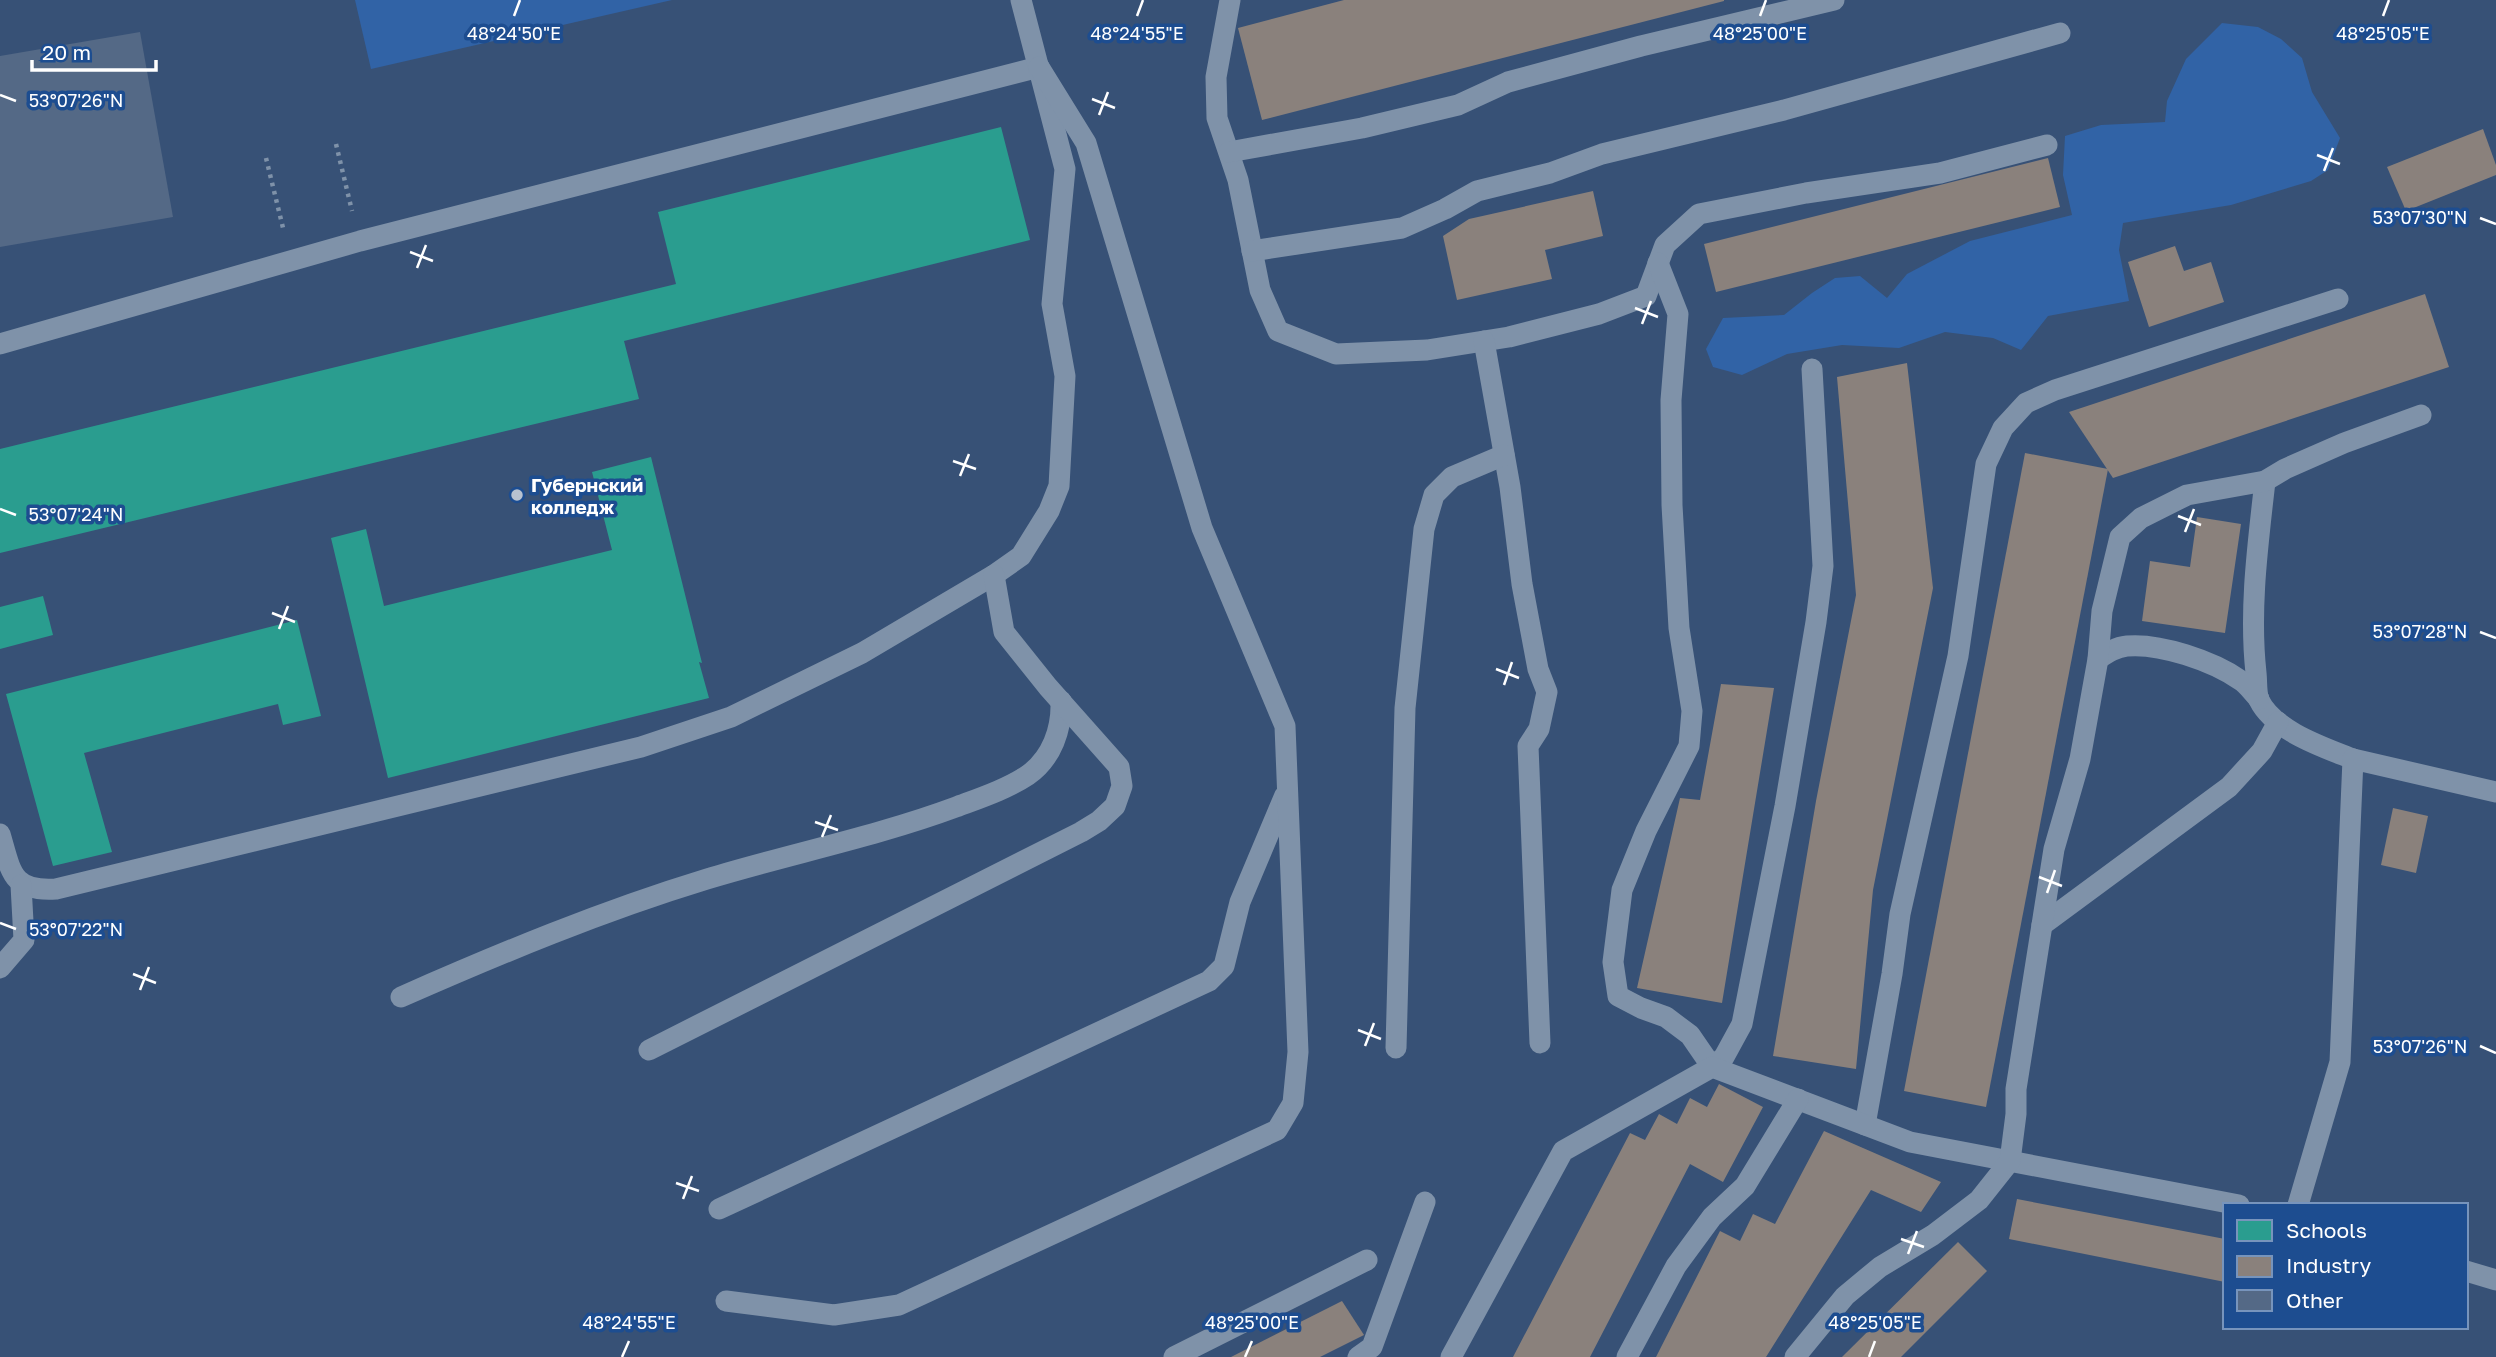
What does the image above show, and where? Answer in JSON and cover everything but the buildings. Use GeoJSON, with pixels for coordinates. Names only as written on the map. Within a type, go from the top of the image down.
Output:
{"type":"FeatureCollection","features":[{"type":"Feature","properties":{"kind":"lane"},"geometry":{"type":"LineString","coordinates":[[21,885],[36,890],[56,889],[641,747],[731,717],[862,653],[994,575],[1021,556],[1049,511],[1059,486],[1065,376],[1052,304],[1065,169],[1021,0]]}},
{"type":"Feature","properties":{"kind":"lane"},"geometry":{"type":"LineString","coordinates":[[1230,0],[1216,77],[1217,118],[1238,180],[1259,290],[1278,331],[1336,354],[1427,351],[1599,314],[1646,296],[1665,245],[1699,214],[1806,192],[1940,173],[2047,145]]}},
{"type":"Feature","properties":{"kind":"lane"},"geometry":{"type":"LineString","coordinates":[[1229,152],[1362,128],[1458,105],[1508,82],[1641,46],[1835,0]]}},
{"type":"Feature","properties":{"kind":"lane"},"geometry":{"type":"LineString","coordinates":[[1252,251],[1402,229],[1477,191],[1550,173],[1602,154],[1784,110],[2060,33]]}},
{"type":"Feature","properties":{"kind":"lane"},"geometry":{"type":"LineString","coordinates":[[0,344],[359,242],[1039,67]]}},
{"type":"Feature","properties":{"kind":"lane"},"geometry":{"type":"LineString","coordinates":[[726,1301],[834,1315],[899,1305],[1277,1130],[1293,1103],[1298,1052],[1285,726],[1202,528],[1086,143],[1039,67]]}},
{"type":"Feature","properties":{"kind":"lane"},"geometry":{"type":"LineString","coordinates":[[1658,263],[1678,314],[1671,400],[1672,505],[1679,628],[1692,711],[1689,746],[1657,809],[1622,890],[1613,962],[1618,996],[1666,1017],[1690,1035],[1712,1066],[1910,1142],[2228,1203]]}},
{"type":"Feature","properties":{"kind":"lane"},"geometry":{"type":"LineString","coordinates":[[1865,1125],[1900,914],[1958,656],[1986,464],[2003,428],[2026,402],[2055,390],[2338,299]]}},
{"type":"Feature","properties":{"kind":"lane"},"geometry":{"type":"LineString","coordinates":[[1483,341],[1504,455],[1522,584],[1538,668],[1547,692],[1539,729],[1528,747],[1540,1043]]}},
{"type":"Feature","properties":{"kind":"lane"},"geometry":{"type":"LineString","coordinates":[[1451,1357],[1563,1152],[1712,1066],[1724,1057],[1742,1024],[1785,806],[1823,566],[1812,369]]}},
{"type":"Feature","properties":{"kind":"lane"},"geometry":{"type":"LineString","coordinates":[[1795,1357],[1845,1296],[1880,1267],[1933,1235],[1979,1200],[2010,1161],[2016,1089],[2054,849],[2080,758],[2098,659],[2102,611],[2120,537],[2141,518],[2187,495],[2265,481],[2285,469],[2344,443],[2421,415]]}},
{"type":"Feature","properties":{"kind":"lane"},"geometry":{"type":"LineString","coordinates":[[1396,1048],[1405,708],[1424,529],[1434,495],[1452,477],[1504,455]]}},
{"type":"Feature","properties":{"kind":"lane"},"geometry":{"type":"LineString","coordinates":[[2259,699],[2254,660],[2255,568],[2265,481]]}},
{"type":"Feature","properties":{"kind":"lane"},"geometry":{"type":"LineString","coordinates":[[649,1050],[1069,839],[1099,821],[1115,806],[1122,786],[1119,767],[1004,632],[994,575]]}},
{"type":"Feature","properties":{"kind":"lane"},"geometry":{"type":"LineString","coordinates":[[2098,659],[2110,650],[2126,646],[2153,647],[2192,657],[2241,680],[2278,722],[2309,741],[2353,759],[2496,792]]}},
{"type":"Feature","properties":{"kind":"lane"},"geometry":{"type":"LineString","coordinates":[[401,997],[542,936],[662,894],[706,879],[923,818],[987,795],[1028,775],[1049,755],[1061,717],[1061,701]]}},
{"type":"Feature","properties":{"kind":"lane"},"geometry":{"type":"LineString","coordinates":[[2042,925],[2229,787],[2262,751],[2278,722]]}},
{"type":"Feature","properties":{"kind":"lane"},"geometry":{"type":"LineString","coordinates":[[2299,1203],[2340,1062],[2353,759]]}},
{"type":"Feature","properties":{"kind":"lane"},"geometry":{"type":"LineString","coordinates":[[719,1209],[1209,981],[1224,965],[1240,902],[1287,789]]}},
{"type":"Feature","properties":{"kind":"lane"},"geometry":{"type":"LineString","coordinates":[[0,834],[9,866],[21,885],[24,940],[0,968]]}},
{"type":"Feature","properties":{"kind":"lane"},"geometry":{"type":"LineString","coordinates":[[1627,1357],[1676,1266],[1712,1217],[1745,1186],[1798,1099]]}},
{"type":"Feature","properties":{"kind":"lane"},"geometry":{"type":"LineString","coordinates":[[1358,1357],[1372,1347],[1425,1202]]}},
{"type":"Feature","properties":{"kind":"lane"},"geometry":{"type":"LineString","coordinates":[[1174,1357],[1367,1260]]}},
{"type":"Feature","properties":{"kind":"lane"},"geometry":{"type":"LineString","coordinates":[[2468,1272],[2496,1280]]}},
{"type":"Feature","properties":{"kind":"path"},"geometry":{"type":"LineString","coordinates":[[336,144],[359,242]]}},
{"type":"Feature","properties":{"kind":"path"},"geometry":{"type":"LineString","coordinates":[[266,158],[291,261]]}},
{"type":"Feature","properties":{"kind":"shaded area"},"geometry":{"type":"Polygon","coordinates":[[[355,0],[672,0],[371,69],[355,0]]]}},
{"type":"Feature","properties":{"kind":"shaded area"},"geometry":{"type":"Polygon","coordinates":[[[2222,23],[2258,27],[2281,39],[2302,58],[2312,92],[2340,138],[2328,170],[2311,181],[2231,205],[2123,223],[2119,250],[2129,301],[2048,316],[2021,350],[1993,338],[1945,332],[1899,348],[1842,345],[1787,354],[1742,375],[1713,367],[1706,349],[1723,318],[1784,315],[1835,278],[1860,276],[1887,298],[1907,274],[1970,241],[2072,215],[2063,175],[2065,136],[2101,125],[2165,122],[2167,101],[2186,59],[2222,23]]]}},
{"type":"Feature","properties":{"kind":"place","name":"Губернский колледж"},"geometry":{"type":"Point","coordinates":[517,495]}}]}
